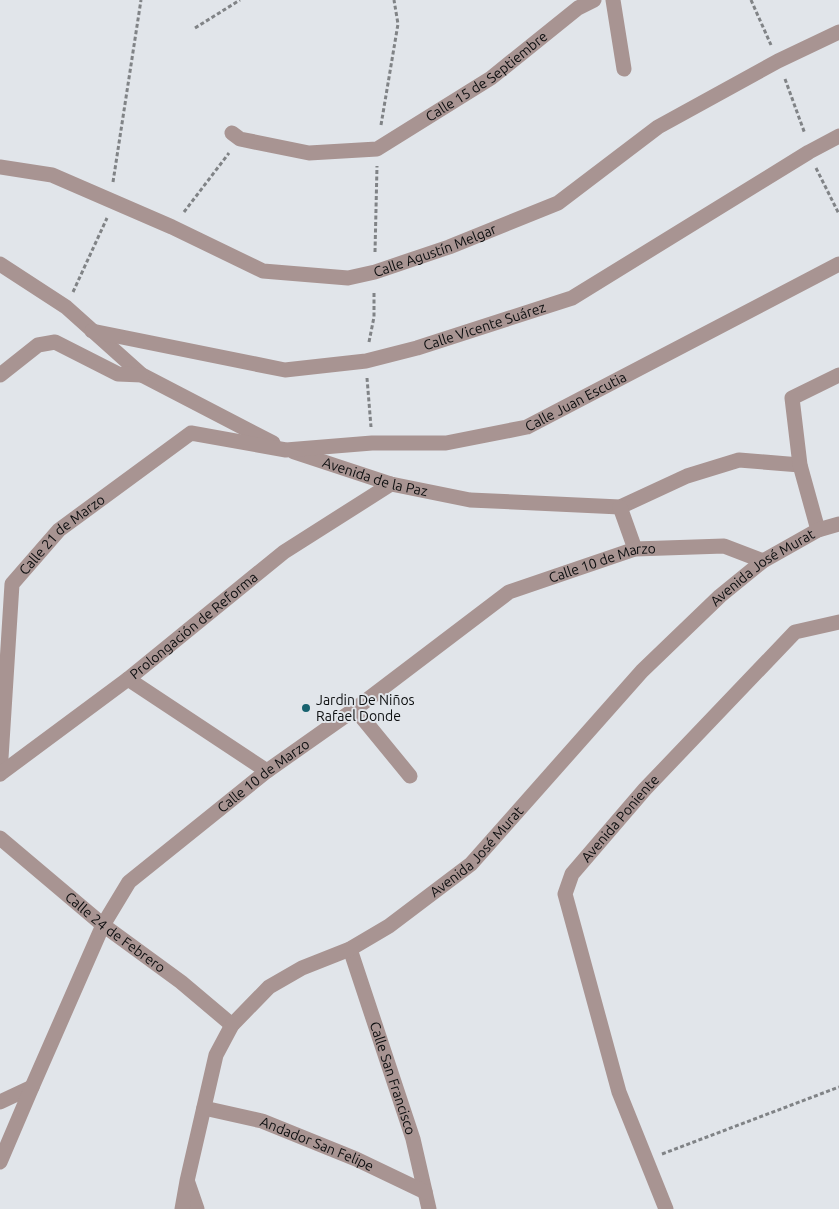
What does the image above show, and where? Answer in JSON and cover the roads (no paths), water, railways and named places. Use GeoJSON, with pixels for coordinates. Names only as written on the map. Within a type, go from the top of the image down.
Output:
{"type":"FeatureCollection","features":[{"type":"Feature","properties":{"kind":"street","name":"Calle 15 de Septiembre"},"geometry":{"type":"LineString","coordinates":[[236,136],[309,153],[377,149],[491,78],[578,8],[594,0]]}},
{"type":"Feature","properties":{"kind":"street"},"geometry":{"type":"LineString","coordinates":[[613,0],[624,68]]}},
{"type":"Feature","properties":{"kind":"street","name":"Calle Agustín Melgar"},"geometry":{"type":"LineString","coordinates":[[0,167],[52,175],[172,227],[263,271],[348,278],[375,272],[449,247],[558,203],[658,127],[778,61],[839,32]]}},
{"type":"Feature","properties":{"kind":"street","name":"Calle Vicente Suárez"},"geometry":{"type":"LineString","coordinates":[[91,331],[284,370],[366,361],[417,348],[572,298],[809,152],[839,136]]}},
{"type":"Feature","properties":{"kind":"street","name":"Avenida de la Paz"},"geometry":{"type":"LineString","coordinates":[[0,264],[66,307],[142,376],[286,450],[390,484],[470,500],[620,507],[686,476],[739,460],[800,464]]}},
{"type":"Feature","properties":{"kind":"street","name":"Calle Juan Escutia"},"geometry":{"type":"LineString","coordinates":[[286,450],[372,443],[446,443],[527,428],[839,264]]}},
{"type":"Feature","properties":{"kind":"street"},"geometry":{"type":"LineString","coordinates":[[0,375],[38,344],[55,342],[118,374],[142,376]]}},
{"type":"Feature","properties":{"kind":"street"},"geometry":{"type":"LineString","coordinates":[[818,530],[800,464],[792,398],[839,375]]}},
{"type":"Feature","properties":{"kind":"street","name":"Calle 21 de Marzo"},"geometry":{"type":"LineString","coordinates":[[0,774],[12,584],[59,530],[191,432],[286,450]]}},
{"type":"Feature","properties":{"kind":"street","name":"Prolongación de Reforma"},"geometry":{"type":"LineString","coordinates":[[0,774],[128,679],[284,552],[390,484]]}},
{"type":"Feature","properties":{"kind":"street"},"geometry":{"type":"LineString","coordinates":[[620,507],[635,549]]}},
{"type":"Feature","properties":{"kind":"street","name":"Avenida José Murat"},"geometry":{"type":"LineString","coordinates":[[182,1209],[216,1055],[232,1024],[270,987],[302,968],[350,949],[388,926],[471,864],[642,671],[720,596],[763,561],[818,530],[839,524]]}},
{"type":"Feature","properties":{"kind":"street","name":"Calle 10 de Marzo"},"geometry":{"type":"LineString","coordinates":[[0,1162],[103,925],[129,882],[267,771],[355,709],[509,592],[635,549],[724,546],[763,561]]}},
{"type":"Feature","properties":{"kind":"street","name":"Avenida Poniente"},"geometry":{"type":"LineString","coordinates":[[666,1209],[619,1092],[565,894],[572,874],[645,789],[795,632],[839,622]]}},
{"type":"Feature","properties":{"kind":"street"},"geometry":{"type":"LineString","coordinates":[[128,679],[267,771]]}},
{"type":"Feature","properties":{"kind":"street"},"geometry":{"type":"LineString","coordinates":[[355,709],[410,776]]}},
{"type":"Feature","properties":{"kind":"street","name":"Calle 24 de Febrero"},"geometry":{"type":"LineString","coordinates":[[0,838],[103,925],[182,982],[232,1024]]}},
{"type":"Feature","properties":{"kind":"street","name":"Calle San Francisco"},"geometry":{"type":"LineString","coordinates":[[350,949],[414,1139],[429,1209]]}},
{"type":"Feature","properties":{"kind":"street"},"geometry":{"type":"LineString","coordinates":[[0,1102],[32,1086]]}},
{"type":"Feature","properties":{"kind":"street","name":"Andador San Felipe"},"geometry":{"type":"LineString","coordinates":[[204,1108],[262,1121],[356,1158],[425,1192]]}},
{"type":"Feature","properties":{"kind":"street"},"geometry":{"type":"LineString","coordinates":[[187,1182],[197,1209]]}},
{"type":"Feature","properties":{"kind":"place","name":"Jardin De Niños Rafael Donde"},"geometry":{"type":"Point","coordinates":[306,708]}}]}
